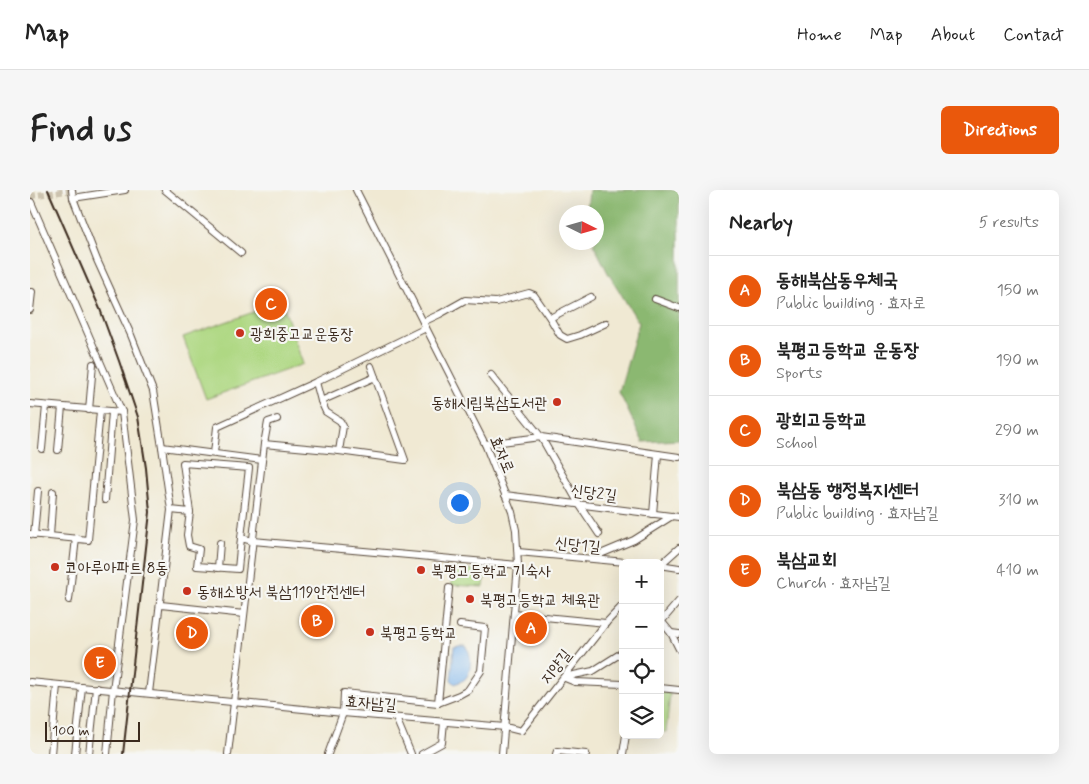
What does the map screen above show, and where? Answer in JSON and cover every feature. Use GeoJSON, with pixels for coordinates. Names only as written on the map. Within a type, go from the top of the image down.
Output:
{"type":"FeatureCollection","features":[{"type":"Feature","properties":{"kind":"street"},"geometry":{"type":"LineString","coordinates":[[72,190],[73,198],[97,260],[131,335],[153,391],[162,447],[171,510],[149,694]]}},
{"type":"Feature","properties":{"kind":"street"},"geometry":{"type":"LineString","coordinates":[[73,198],[125,190]]}},
{"type":"Feature","properties":{"kind":"street"},"geometry":{"type":"LineString","coordinates":[[165,190],[241,253]]}},
{"type":"Feature","properties":{"kind":"street","name":"효자로"},"geometry":{"type":"LineString","coordinates":[[356,190],[485,444],[512,512],[518,565],[502,754]]}},
{"type":"Feature","properties":{"kind":"street"},"geometry":{"type":"LineString","coordinates":[[30,194],[31,202],[122,412],[135,520],[108,754]]}},
{"type":"Feature","properties":{"kind":"street"},"geometry":{"type":"LineString","coordinates":[[30,292],[32,292],[30,310]]}},
{"type":"Feature","properties":{"kind":"street"},"geometry":{"type":"LineString","coordinates":[[214,453],[217,427],[316,382],[425,325],[465,300],[496,302],[529,293],[534,295],[560,335],[567,339],[606,323]]}},
{"type":"Feature","properties":{"kind":"street"},"geometry":{"type":"LineString","coordinates":[[550,318],[590,297]]}},
{"type":"Feature","properties":{"kind":"street"},"geometry":{"type":"LineString","coordinates":[[655,299],[679,308]]}},
{"type":"Feature","properties":{"kind":"street"},"geometry":{"type":"LineString","coordinates":[[89,410],[93,364]]}},
{"type":"Feature","properties":{"kind":"street"},"geometry":{"type":"LineString","coordinates":[[264,444],[339,451],[405,460],[371,366]]}},
{"type":"Feature","properties":{"kind":"street"},"geometry":{"type":"LineString","coordinates":[[491,375],[541,437],[578,504],[599,534]]}},
{"type":"Feature","properties":{"kind":"street"},"geometry":{"type":"LineString","coordinates":[[321,401],[375,377]]}},
{"type":"Feature","properties":{"kind":"street"},"geometry":{"type":"LineString","coordinates":[[316,382],[326,412],[336,414],[343,426],[339,451]]}},
{"type":"Feature","properties":{"kind":"street"},"geometry":{"type":"LineString","coordinates":[[30,404],[122,412]]}},
{"type":"Feature","properties":{"kind":"street"},"geometry":{"type":"LineString","coordinates":[[42,450],[46,406]]}},
{"type":"Feature","properties":{"kind":"street"},"geometry":{"type":"LineString","coordinates":[[58,450],[62,407]]}},
{"type":"Feature","properties":{"kind":"street"},"geometry":{"type":"LineString","coordinates":[[38,491],[32,534],[88,540],[100,411]]}},
{"type":"Feature","properties":{"kind":"street"},"geometry":{"type":"LineString","coordinates":[[105,500],[112,412]]}},
{"type":"Feature","properties":{"kind":"street"},"geometry":{"type":"LineString","coordinates":[[228,754],[264,444],[268,422],[277,419]]}},
{"type":"Feature","properties":{"kind":"street"},"geometry":{"type":"LineString","coordinates":[[485,444],[541,437],[679,457]]}},
{"type":"Feature","properties":{"kind":"street"},"geometry":{"type":"LineString","coordinates":[[162,447],[262,460]]}},
{"type":"Feature","properties":{"kind":"street"},"geometry":{"type":"LineString","coordinates":[[653,514],[658,454]]}},
{"type":"Feature","properties":{"kind":"street"},"geometry":{"type":"LineString","coordinates":[[183,463],[249,468],[241,538],[238,569],[197,566],[199,549],[190,546],[187,535],[190,512],[183,463]]}},
{"type":"Feature","properties":{"kind":"street"},"geometry":{"type":"LineString","coordinates":[[50,536],[53,492]]}},
{"type":"Feature","properties":{"kind":"street","name":"신당2길"},"geometry":{"type":"LineString","coordinates":[[506,495],[675,516]]}},
{"type":"Feature","properties":{"kind":"street"},"geometry":{"type":"LineString","coordinates":[[171,510],[190,512]]}},
{"type":"Feature","properties":{"kind":"street"},"geometry":{"type":"LineString","coordinates":[[589,559],[634,540],[675,516]]}},
{"type":"Feature","properties":{"kind":"street"},"geometry":{"type":"LineString","coordinates":[[69,600],[76,538]]}},
{"type":"Feature","properties":{"kind":"street"},"geometry":{"type":"LineString","coordinates":[[241,538],[253,541],[518,565]]}},
{"type":"Feature","properties":{"kind":"street"},"geometry":{"type":"LineString","coordinates":[[218,568],[220,543]]}},
{"type":"Feature","properties":{"kind":"street"},"geometry":{"type":"LineString","coordinates":[[664,561],[679,548]]}},
{"type":"Feature","properties":{"kind":"street","name":"신당1길"},"geometry":{"type":"LineString","coordinates":[[518,552],[619,562]]}},
{"type":"Feature","properties":{"kind":"street"},"geometry":{"type":"LineString","coordinates":[[664,566],[679,568]]}},
{"type":"Feature","properties":{"kind":"street"},"geometry":{"type":"LineString","coordinates":[[438,702],[449,588]]}},
{"type":"Feature","properties":{"kind":"street"},"geometry":{"type":"LineString","coordinates":[[664,618],[679,601]]}},
{"type":"Feature","properties":{"kind":"street"},"geometry":{"type":"LineString","coordinates":[[161,606],[244,614]]}},
{"type":"Feature","properties":{"kind":"street","name":"지양길"},"geometry":{"type":"LineString","coordinates":[[505,727],[522,731],[606,623],[619,609]]}},
{"type":"Feature","properties":{"kind":"street"},"geometry":{"type":"LineString","coordinates":[[514,614],[606,623]]}},
{"type":"Feature","properties":{"kind":"street"},"geometry":{"type":"LineString","coordinates":[[664,625],[671,633],[679,649]]}},
{"type":"Feature","properties":{"kind":"street"},"geometry":{"type":"LineString","coordinates":[[328,754],[343,713],[344,693],[438,702],[468,690],[480,672],[485,628],[460,626]]}},
{"type":"Feature","properties":{"kind":"street"},"geometry":{"type":"LineString","coordinates":[[671,633],[679,634]]}},
{"type":"Feature","properties":{"kind":"street"},"geometry":{"type":"LineString","coordinates":[[564,677],[593,672],[619,655]]}},
{"type":"Feature","properties":{"kind":"street"},"geometry":{"type":"LineString","coordinates":[[564,677],[576,682],[619,684]]}},
{"type":"Feature","properties":{"kind":"street","name":"효자남길"},"geometry":{"type":"LineString","coordinates":[[30,682],[505,727]]}},
{"type":"Feature","properties":{"kind":"street"},"geometry":{"type":"LineString","coordinates":[[51,754],[57,684]]}},
{"type":"Feature","properties":{"kind":"street"},"geometry":{"type":"LineString","coordinates":[[75,754],[82,687]]}},
{"type":"Feature","properties":{"kind":"street"},"geometry":{"type":"LineString","coordinates":[[89,754],[96,688]]}},
{"type":"Feature","properties":{"kind":"street"},"geometry":{"type":"LineString","coordinates":[[664,688],[679,690]]}},
{"type":"Feature","properties":{"kind":"street"},"geometry":{"type":"LineString","coordinates":[[396,718],[410,754]]}},
{"type":"Feature","properties":{"kind":"street"},"geometry":{"type":"LineString","coordinates":[[422,754],[442,743],[444,722]]}},
{"type":"Feature","properties":{"kind":"street"},"geometry":{"type":"LineString","coordinates":[[623,754],[625,739]]}},
{"type":"Feature","properties":{"kind":"street"},"geometry":{"type":"LineString","coordinates":[[556,754],[557,751],[586,754]]}},
{"type":"Feature","properties":{"kind":"green space"},"geometry":{"type":"Polygon","coordinates":[[[589,190],[679,190],[679,440],[643,442],[619,392],[639,323],[608,273],[596,250],[604,250],[604,205],[588,205],[589,190]]]}},
{"type":"Feature","properties":{"kind":"green space"},"geometry":{"type":"Polygon","coordinates":[[[282,302],[303,364],[206,399],[183,337],[282,302]]]}},
{"type":"Feature","properties":{"kind":"green space"},"geometry":{"type":"Polygon","coordinates":[[[453,568],[486,571],[484,587],[451,585],[453,568]]]}},
{"type":"Feature","properties":{"kind":"green space"},"geometry":{"type":"Polygon","coordinates":[[[664,692],[670,693],[666,732],[664,732],[664,692]]]}},
{"type":"Feature","properties":{"kind":"water"},"geometry":{"type":"Polygon","coordinates":[[[466,646],[468,649],[470,666],[466,678],[455,684],[451,680],[454,647],[466,646]]]}},
{"type":"Feature","properties":{"kind":"tunnel"},"geometry":{"type":"LineString","coordinates":[[30,196],[75,190]]}},
{"type":"Feature","properties":{"kind":"railway"},"geometry":{"type":"LineString","coordinates":[[48,190],[100,309],[119,361],[138,417],[146,468],[150,512],[123,754]]}},
{"type":"Feature","properties":{"kind":"place","name":"광희고등학교"},"geometry":{"type":"Point","coordinates":[271,304]}},
{"type":"Feature","properties":{"kind":"place","name":"광희중고교운동장"},"geometry":{"type":"Point","coordinates":[240,333]}},
{"type":"Feature","properties":{"kind":"place","name":"동해시립북삼도서관"},"geometry":{"type":"Point","coordinates":[557,402]}},
{"type":"Feature","properties":{"kind":"place","name":"코아루아파트 8동"},"geometry":{"type":"Point","coordinates":[55,567]}},
{"type":"Feature","properties":{"kind":"place","name":"북평고등학교 기숙사"},"geometry":{"type":"Point","coordinates":[421,570]}},
{"type":"Feature","properties":{"kind":"place","name":"동해소방서 북삼119안전센터"},"geometry":{"type":"Point","coordinates":[187,591]}},
{"type":"Feature","properties":{"kind":"place","name":"북평고등학교 체육관"},"geometry":{"type":"Point","coordinates":[470,599]}},
{"type":"Feature","properties":{"kind":"place","name":"북평고등학교 운동장"},"geometry":{"type":"Point","coordinates":[317,621]}},
{"type":"Feature","properties":{"kind":"place","name":"동해북삼동우체국"},"geometry":{"type":"Point","coordinates":[531,628]}},
{"type":"Feature","properties":{"kind":"place","name":"북평고등학교"},"geometry":{"type":"Point","coordinates":[370,632]}},
{"type":"Feature","properties":{"kind":"place","name":"북삼동 행정복지센터"},"geometry":{"type":"Point","coordinates":[192,633]}},
{"type":"Feature","properties":{"kind":"place","name":"북삼교회"},"geometry":{"type":"Point","coordinates":[100,663]}}]}
